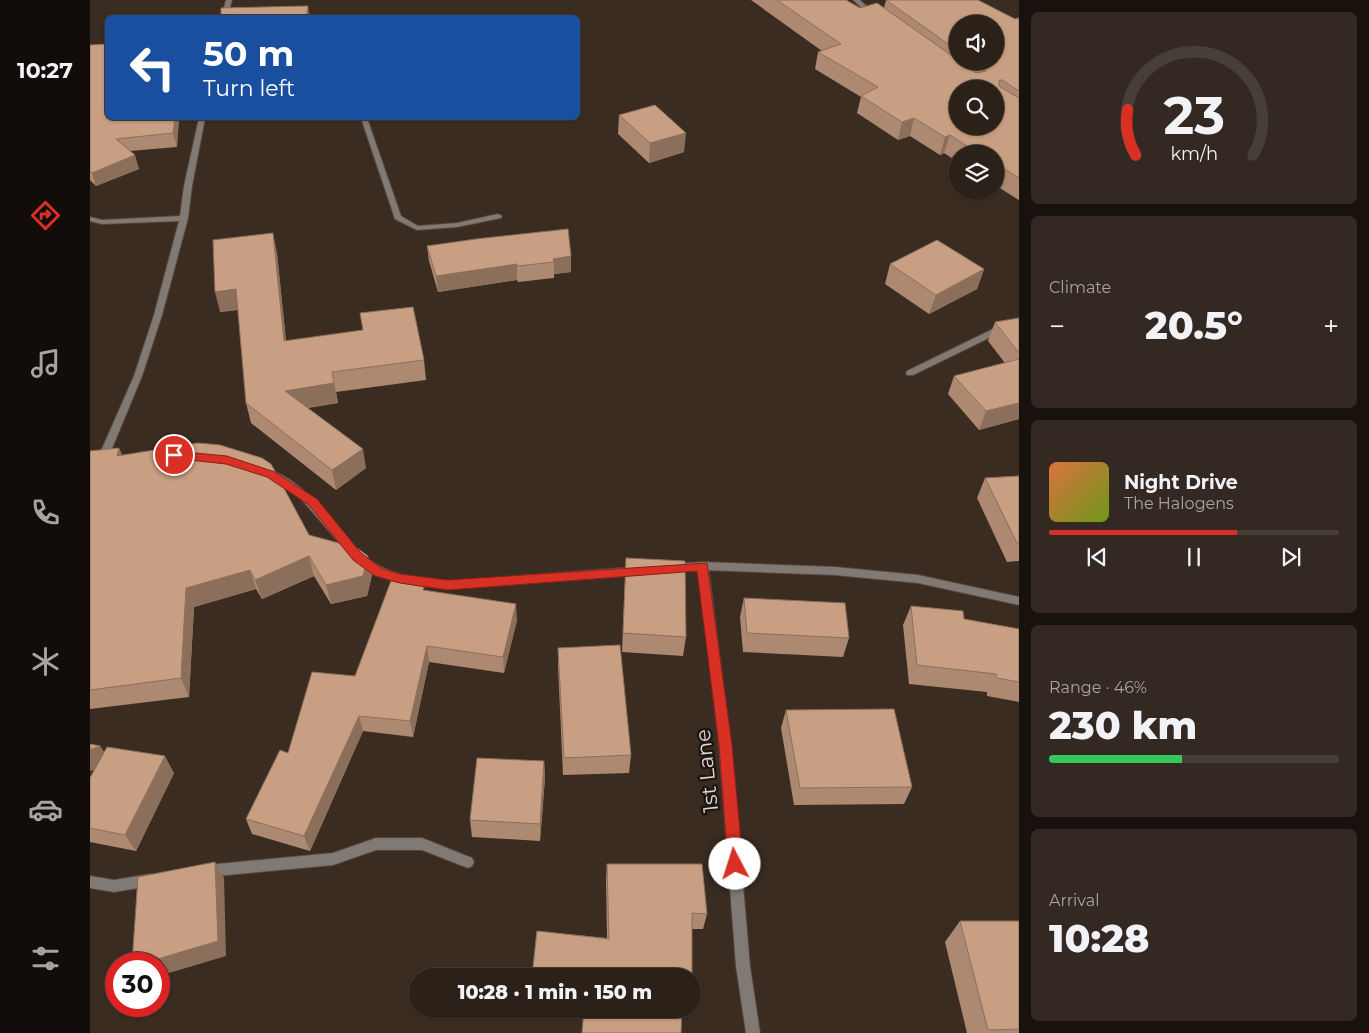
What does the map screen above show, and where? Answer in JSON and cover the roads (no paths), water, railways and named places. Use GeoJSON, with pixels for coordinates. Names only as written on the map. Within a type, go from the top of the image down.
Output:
{"type":"FeatureCollection","features":[{"type":"Feature","properties":{"kind":"street"},"geometry":{"type":"LineString","coordinates":[[225,15],[229,0]]}},
{"type":"Feature","properties":{"kind":"street"},"geometry":{"type":"LineString","coordinates":[[856,0],[881,21]]}},
{"type":"Feature","properties":{"kind":"street"},"geometry":{"type":"LineString","coordinates":[[90,460],[108,458],[138,376],[158,315],[184,218],[188,186],[202,120]]}},
{"type":"Feature","properties":{"kind":"street"},"geometry":{"type":"LineString","coordinates":[[365,120],[398,217],[417,228],[457,225],[498,216]]}},
{"type":"Feature","properties":{"kind":"street"},"geometry":{"type":"LineString","coordinates":[[90,219],[102,222],[184,218]]}},
{"type":"Feature","properties":{"kind":"street"},"geometry":{"type":"LineString","coordinates":[[910,373],[996,331],[1019,324]]}},
{"type":"Feature","properties":{"kind":"street"},"geometry":{"type":"LineString","coordinates":[[253,469],[271,474],[313,502],[357,556],[379,572],[400,578],[448,585],[703,566],[835,572],[918,579],[1019,601]]}},
{"type":"Feature","properties":{"kind":"street","name":"1st Lane"},"geometry":{"type":"LineString","coordinates":[[703,566],[725,745],[743,966],[753,1033]]}},
{"type":"Feature","properties":{"kind":"street"},"geometry":{"type":"LineString","coordinates":[[190,874],[228,868],[333,859],[376,844],[422,844],[468,862]]}},
{"type":"Feature","properties":{"kind":"street"},"geometry":{"type":"LineString","coordinates":[[90,882],[114,886],[162,878]]}}]}
